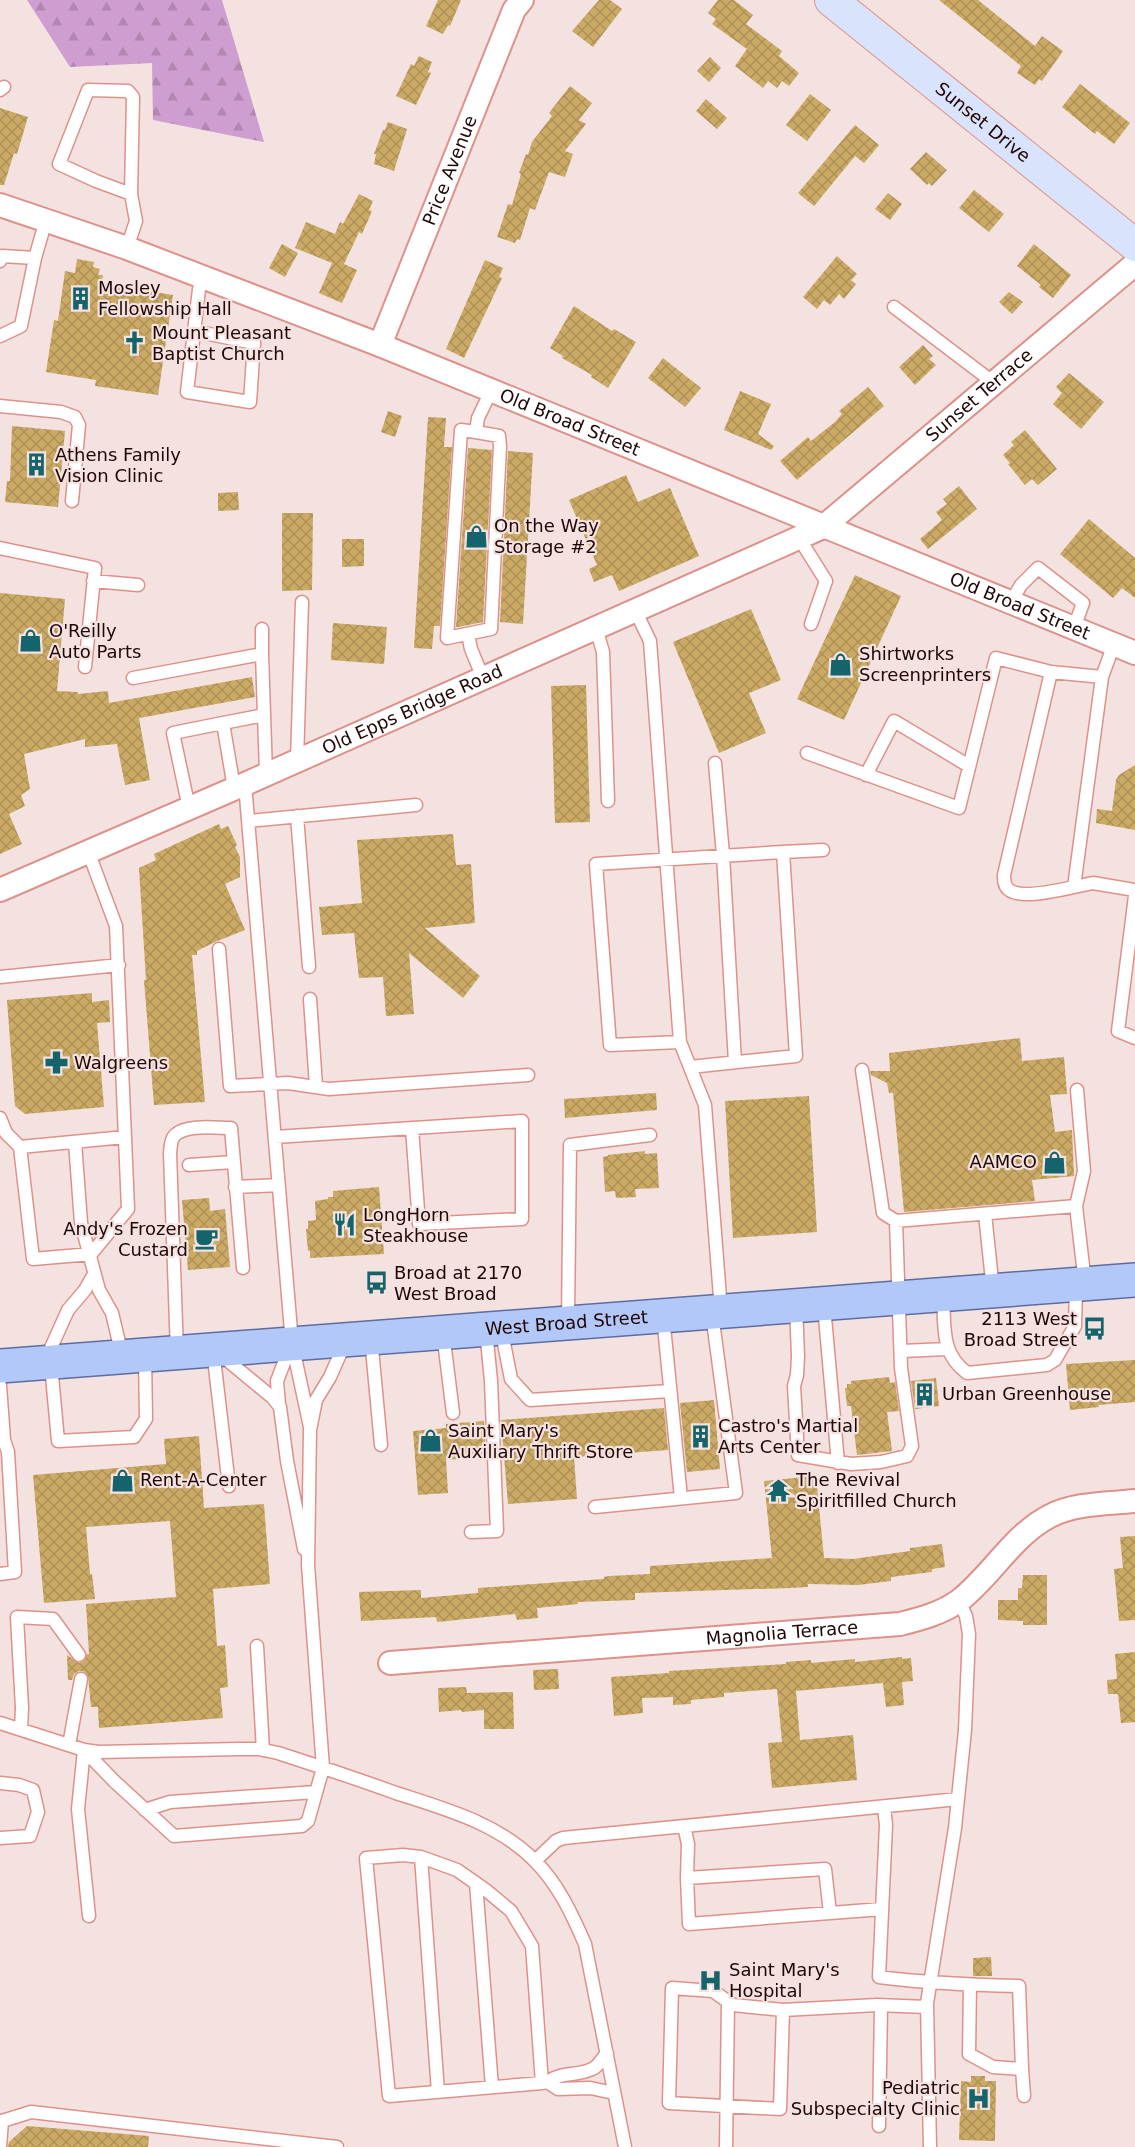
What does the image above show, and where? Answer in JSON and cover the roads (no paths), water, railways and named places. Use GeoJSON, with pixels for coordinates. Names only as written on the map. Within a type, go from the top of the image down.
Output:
{"type":"FeatureCollection","features":[{"type":"Feature","properties":{"kind":"main road","name":"West Broad Street"},"geometry":{"type":"LineString","coordinates":[[0,1366],[213,1348],[1135,1280]]}},
{"type":"Feature","properties":{"kind":"street","name":"Price Avenue"},"geometry":{"type":"LineString","coordinates":[[380,345],[514,10],[522,0]]}},
{"type":"Feature","properties":{"kind":"street","name":"Sunset Drive"},"geometry":{"type":"LineString","coordinates":[[831,0],[1135,244]]}},
{"type":"Feature","properties":{"kind":"street","name":"Old Broad Street"},"geometry":{"type":"LineString","coordinates":[[0,205],[127,248],[380,345],[1135,653]]}},
{"type":"Feature","properties":{"kind":"street","name":"Sunset Terrace"},"geometry":{"type":"LineString","coordinates":[[824,527],[1135,264]]}},
{"type":"Feature","properties":{"kind":"street","name":"Old Epps Bridge Road"},"geometry":{"type":"LineString","coordinates":[[0,890],[824,527]]}},
{"type":"Feature","properties":{"kind":"street","name":"Magnolia Terrace"},"geometry":{"type":"LineString","coordinates":[[390,1663],[900,1624],[924,1618],[959,1601],[1018,1540],[1050,1516],[1083,1506],[1135,1501]]}},
{"type":"Feature","properties":{"kind":"lane"},"geometry":{"type":"LineString","coordinates":[[127,248],[136,221],[131,194],[133,98],[128,92],[88,90],[59,164],[131,194]]}},
{"type":"Feature","properties":{"kind":"lane"},"geometry":{"type":"LineString","coordinates":[[0,336],[21,326],[35,258],[46,220]]}},
{"type":"Feature","properties":{"kind":"lane"},"geometry":{"type":"LineString","coordinates":[[0,261],[2,256],[35,258]]}},
{"type":"Feature","properties":{"kind":"lane"},"geometry":{"type":"LineString","coordinates":[[194,331],[255,343],[250,402],[187,392],[194,331],[199,289]]}},
{"type":"Feature","properties":{"kind":"lane"},"geometry":{"type":"LineString","coordinates":[[894,307],[994,382]]}},
{"type":"Feature","properties":{"kind":"lane"},"geometry":{"type":"LineString","coordinates":[[476,432],[478,417],[491,391]]}},
{"type":"Feature","properties":{"kind":"lane"},"geometry":{"type":"LineString","coordinates":[[0,406],[61,412],[75,417],[79,425],[72,501]]}},
{"type":"Feature","properties":{"kind":"lane"},"geometry":{"type":"LineString","coordinates":[[461,430],[476,432],[499,436],[500,446],[491,629],[447,638],[461,430]]}},
{"type":"Feature","properties":{"kind":"lane"},"geometry":{"type":"LineString","coordinates":[[798,538],[826,581],[811,624]]}},
{"type":"Feature","properties":{"kind":"lane"},"geometry":{"type":"LineString","coordinates":[[0,548],[95,568],[85,667]]}},
{"type":"Feature","properties":{"kind":"lane"},"geometry":{"type":"LineString","coordinates":[[1011,602],[1021,585],[1038,568],[1083,603],[1074,628]]}},
{"type":"Feature","properties":{"kind":"lane"},"geometry":{"type":"LineString","coordinates":[[93,581],[138,585]]}},
{"type":"Feature","properties":{"kind":"lane"},"geometry":{"type":"LineString","coordinates":[[297,761],[302,602]]}},
{"type":"Feature","properties":{"kind":"lane"},"geometry":{"type":"LineString","coordinates":[[595,1506],[736,1493],[716,1311],[705,1105],[680,1042],[650,641],[635,610]]}},
{"type":"Feature","properties":{"kind":"lane"},"geometry":{"type":"LineString","coordinates":[[596,628],[603,652],[608,801]]}},
{"type":"Feature","properties":{"kind":"lane"},"geometry":{"type":"LineString","coordinates":[[262,629],[266,774]]}},
{"type":"Feature","properties":{"kind":"lane"},"geometry":{"type":"LineString","coordinates":[[468,634],[471,649],[483,678]]}},
{"type":"Feature","properties":{"kind":"lane"},"geometry":{"type":"LineString","coordinates":[[1074,887],[1102,677],[1114,644]]}},
{"type":"Feature","properties":{"kind":"lane"},"geometry":{"type":"LineString","coordinates":[[133,678],[262,654]]}},
{"type":"Feature","properties":{"kind":"lane"},"geometry":{"type":"LineString","coordinates":[[807,753],[959,808],[996,658],[1051,672],[1102,677]]}},
{"type":"Feature","properties":{"kind":"lane"},"geometry":{"type":"LineString","coordinates":[[1051,672],[1004,883],[1008,890],[1017,894],[1056,892],[1093,883],[1135,890]]}},
{"type":"Feature","properties":{"kind":"lane"},"geometry":{"type":"LineString","coordinates":[[189,808],[173,733],[264,715]]}},
{"type":"Feature","properties":{"kind":"lane"},"geometry":{"type":"LineString","coordinates":[[867,775],[894,721],[969,766]]}},
{"type":"Feature","properties":{"kind":"lane"},"geometry":{"type":"LineString","coordinates":[[223,723],[248,821],[292,1343],[310,1430]]}},
{"type":"Feature","properties":{"kind":"lane"},"geometry":{"type":"LineString","coordinates":[[715,763],[723,855],[735,1062]]}},
{"type":"Feature","properties":{"kind":"lane"},"geometry":{"type":"LineString","coordinates":[[248,821],[416,804]]}},
{"type":"Feature","properties":{"kind":"lane"},"geometry":{"type":"LineString","coordinates":[[297,816],[309,967]]}},
{"type":"Feature","properties":{"kind":"lane"},"geometry":{"type":"LineString","coordinates":[[680,1042],[610,1045],[596,864],[823,849]]}},
{"type":"Feature","properties":{"kind":"lane"},"geometry":{"type":"LineString","coordinates":[[0,1118],[6,1132],[20,1147],[33,1259],[91,1254],[129,1209],[116,926],[88,851]]}},
{"type":"Feature","properties":{"kind":"lane"},"geometry":{"type":"LineString","coordinates":[[690,1067],[796,1056],[783,852]]}},
{"type":"Feature","properties":{"kind":"lane"},"geometry":{"type":"LineString","coordinates":[[1135,896],[1118,1031],[1135,1038]]}},
{"type":"Feature","properties":{"kind":"lane"},"geometry":{"type":"LineString","coordinates":[[219,949],[231,1086],[270,1083],[329,1089],[528,1075]]}},
{"type":"Feature","properties":{"kind":"lane"},"geometry":{"type":"LineString","coordinates":[[0,977],[119,964]]}},
{"type":"Feature","properties":{"kind":"lane"},"geometry":{"type":"LineString","coordinates":[[310,999],[316,1086]]}},
{"type":"Feature","properties":{"kind":"lane"},"geometry":{"type":"LineString","coordinates":[[862,1070],[883,1214],[896,1221],[1076,1206]]}},
{"type":"Feature","properties":{"kind":"lane"},"geometry":{"type":"LineString","coordinates":[[942,1294],[947,1349],[956,1365],[967,1373],[1047,1365],[1055,1360],[1075,1326],[1081,1284],[1076,1206],[1084,1171],[1077,1090]]}},
{"type":"Feature","properties":{"kind":"lane"},"geometry":{"type":"LineString","coordinates":[[275,1137],[412,1128],[522,1121],[522,1219],[419,1224],[412,1128]]}},
{"type":"Feature","properties":{"kind":"lane"},"geometry":{"type":"LineString","coordinates":[[94,1274],[85,1290],[68,1310],[47,1362],[58,1441],[134,1437],[146,1419],[148,1354],[171,1141],[176,1134],[188,1129],[231,1128],[243,1268]]}},
{"type":"Feature","properties":{"kind":"lane"},"geometry":{"type":"LineString","coordinates":[[567,1322],[570,1145],[650,1135]]}},
{"type":"Feature","properties":{"kind":"lane"},"geometry":{"type":"LineString","coordinates":[[20,1147],[125,1137]]}},
{"type":"Feature","properties":{"kind":"lane"},"geometry":{"type":"LineString","coordinates":[[75,1142],[81,1222],[99,1290],[112,1313],[148,1354]]}},
{"type":"Feature","properties":{"kind":"lane"},"geometry":{"type":"LineString","coordinates":[[189,1166],[233,1162]]}},
{"type":"Feature","properties":{"kind":"lane"},"geometry":{"type":"LineString","coordinates":[[235,1187],[279,1185]]}},
{"type":"Feature","properties":{"kind":"lane"},"geometry":{"type":"LineString","coordinates":[[986,1214],[993,1290]]}},
{"type":"Feature","properties":{"kind":"lane"},"geometry":{"type":"LineString","coordinates":[[810,1304],[798,1356],[794,1386],[798,1455],[838,1463],[881,1462],[907,1456],[912,1446],[901,1368],[896,1221]]}},
{"type":"Feature","properties":{"kind":"lane"},"geometry":{"type":"LineString","coordinates":[[810,1304],[838,1463]]}},
{"type":"Feature","properties":{"kind":"lane"},"geometry":{"type":"LineString","coordinates":[[662,1315],[681,1498]]}},
{"type":"Feature","properties":{"kind":"lane"},"geometry":{"type":"LineString","coordinates":[[493,1328],[511,1379],[530,1400],[670,1392]]}},
{"type":"Feature","properties":{"kind":"lane"},"geometry":{"type":"LineString","coordinates":[[471,1532],[497,1531],[491,1381],[493,1328]]}},
{"type":"Feature","properties":{"kind":"lane"},"geometry":{"type":"LineString","coordinates":[[443,1332],[453,1413]]}},
{"type":"Feature","properties":{"kind":"lane"},"geometry":{"type":"LineString","coordinates":[[84,1750],[174,1836],[302,1826],[308,1821],[323,1768],[308,1565],[310,1430],[316,1400],[359,1338]]}},
{"type":"Feature","properties":{"kind":"lane"},"geometry":{"type":"LineString","coordinates":[[359,1338],[381,1445]]}},
{"type":"Feature","properties":{"kind":"lane"},"geometry":{"type":"LineString","coordinates":[[292,1343],[278,1381],[287,1461],[308,1565]]}},
{"type":"Feature","properties":{"kind":"lane"},"geometry":{"type":"LineString","coordinates":[[213,1348],[273,1398],[280,1407]]}},
{"type":"Feature","properties":{"kind":"lane"},"geometry":{"type":"LineString","coordinates":[[213,1348],[229,1486]]}},
{"type":"Feature","properties":{"kind":"lane"},"geometry":{"type":"LineString","coordinates":[[902,1351],[947,1349]]}},
{"type":"Feature","properties":{"kind":"lane"},"geometry":{"type":"LineString","coordinates":[[0,1385],[2,1440],[8,1452],[15,1572],[0,1574]]}},
{"type":"Feature","properties":{"kind":"lane"},"geometry":{"type":"LineString","coordinates":[[930,2147],[927,2007],[966,1730],[969,1634],[966,1616],[959,1601]]}},
{"type":"Feature","properties":{"kind":"lane"},"geometry":{"type":"LineString","coordinates":[[21,1729],[17,1617],[53,1619],[79,1655]]}},
{"type":"Feature","properties":{"kind":"lane"},"geometry":{"type":"LineString","coordinates":[[257,1646],[263,1750]]}},
{"type":"Feature","properties":{"kind":"lane"},"geometry":{"type":"LineString","coordinates":[[69,1745],[81,1679]]}},
{"type":"Feature","properties":{"kind":"lane"},"geometry":{"type":"LineString","coordinates":[[0,1723],[84,1750],[121,1753],[263,1750],[278,1753],[479,1822],[518,1845],[535,1861],[561,1896],[585,1944],[625,2147]]}},
{"type":"Feature","properties":{"kind":"lane"},"geometry":{"type":"LineString","coordinates":[[84,1750],[78,1809],[81,1857],[89,1916]]}},
{"type":"Feature","properties":{"kind":"lane"},"geometry":{"type":"LineString","coordinates":[[0,1783],[19,1785],[33,1790],[38,1812],[30,1836],[0,1838]]}},
{"type":"Feature","properties":{"kind":"lane"},"geometry":{"type":"LineString","coordinates":[[145,1810],[171,1802],[316,1792]]}},
{"type":"Feature","properties":{"kind":"lane"},"geometry":{"type":"LineString","coordinates":[[535,1861],[556,1841],[563,1838],[958,1799]]}},
{"type":"Feature","properties":{"kind":"lane"},"geometry":{"type":"LineString","coordinates":[[884,1807],[886,1825],[879,1977],[930,1983],[1019,1986],[1024,2096]]}},
{"type":"Feature","properties":{"kind":"lane"},"geometry":{"type":"LineString","coordinates":[[684,1826],[688,1844],[689,1924],[882,1909]]}},
{"type":"Feature","properties":{"kind":"lane"},"geometry":{"type":"LineString","coordinates":[[545,2083],[532,1946],[511,1911],[457,1870],[422,1857],[403,1855],[366,1858],[389,2096],[545,2083],[556,2076],[578,2074],[596,2067],[607,2052]]}},
{"type":"Feature","properties":{"kind":"lane"},"geometry":{"type":"LineString","coordinates":[[422,1857],[438,2092]]}},
{"type":"Feature","properties":{"kind":"lane"},"geometry":{"type":"LineString","coordinates":[[687,1878],[825,1869],[830,1913]]}},
{"type":"Feature","properties":{"kind":"lane"},"geometry":{"type":"LineString","coordinates":[[476,1883],[492,2087]]}},
{"type":"Feature","properties":{"kind":"lane"},"geometry":{"type":"LineString","coordinates":[[970,1985],[969,2054],[993,2067],[1022,2069]]}},
{"type":"Feature","properties":{"kind":"lane"},"geometry":{"type":"LineString","coordinates":[[783,2010],[780,2109],[669,2103],[672,1988],[713,1991],[733,2005],[783,2010],[881,2006],[927,2007]]}},
{"type":"Feature","properties":{"kind":"lane"},"geometry":{"type":"LineString","coordinates":[[726,2147],[728,2002]]}},
{"type":"Feature","properties":{"kind":"lane"},"geometry":{"type":"LineString","coordinates":[[879,2126],[881,2006]]}},
{"type":"Feature","properties":{"kind":"lane"},"geometry":{"type":"LineString","coordinates":[[545,2083],[558,2089],[590,2088],[614,2093]]}},
{"type":"Feature","properties":{"kind":"lane"},"geometry":{"type":"LineString","coordinates":[[0,2147],[2,2121],[31,2112],[337,2147]]}},
{"type":"Feature","properties":{"kind":"place","name":"Mosley Fellowship Hall"},"geometry":{"type":"Point","coordinates":[80,298]}},
{"type":"Feature","properties":{"kind":"place","name":"Mount Pleasant Baptist Church"},"geometry":{"type":"Point","coordinates":[134,343]}},
{"type":"Feature","properties":{"kind":"place","name":"Athens Family Vision Clinic"},"geometry":{"type":"Point","coordinates":[37,465]}},
{"type":"Feature","properties":{"kind":"place","name":"On the Way Storage #2"},"geometry":{"type":"Point","coordinates":[476,536]}},
{"type":"Feature","properties":{"kind":"place","name":"O'Reilly Auto Parts"},"geometry":{"type":"Point","coordinates":[31,641]}},
{"type":"Feature","properties":{"kind":"place","name":"Shirtworks Screenprinters"},"geometry":{"type":"Point","coordinates":[841,664]}},
{"type":"Feature","properties":{"kind":"place","name":"Walgreens"},"geometry":{"type":"Point","coordinates":[56,1063]}},
{"type":"Feature","properties":{"kind":"place","name":"AAMCO"},"geometry":{"type":"Point","coordinates":[1055,1162]}},
{"type":"Feature","properties":{"kind":"place","name":"LongHorn Steakhouse"},"geometry":{"type":"Point","coordinates":[345,1225]}},
{"type":"Feature","properties":{"kind":"place","name":"Andy's Frozen Custard"},"geometry":{"type":"Point","coordinates":[206,1239]}},
{"type":"Feature","properties":{"kind":"place","name":"Broad at 2170 West Broad"},"geometry":{"type":"Point","coordinates":[376,1283]}},
{"type":"Feature","properties":{"kind":"place","name":"2113 West Broad Street"},"geometry":{"type":"Point","coordinates":[1095,1329]}},
{"type":"Feature","properties":{"kind":"place","name":"Urban Greenhouse"},"geometry":{"type":"Point","coordinates":[924,1394]}},
{"type":"Feature","properties":{"kind":"place","name":"Castro's Martial Arts Center"},"geometry":{"type":"Point","coordinates":[700,1436]}},
{"type":"Feature","properties":{"kind":"place","name":"Saint Mary's Auxiliary Thrift Store"},"geometry":{"type":"Point","coordinates":[430,1441]}},
{"type":"Feature","properties":{"kind":"place","name":"Rent-A-Center"},"geometry":{"type":"Point","coordinates":[122,1480]}},
{"type":"Feature","properties":{"kind":"place","name":"The Revival Spiritfilled Church"},"geometry":{"type":"Point","coordinates":[778,1490]}},
{"type":"Feature","properties":{"kind":"place","name":"Saint Mary's Hospital"},"geometry":{"type":"Point","coordinates":[711,1980]}},
{"type":"Feature","properties":{"kind":"place","name":"Pediatric Subspecialty Clinic"},"geometry":{"type":"Point","coordinates":[978,2098]}}]}
